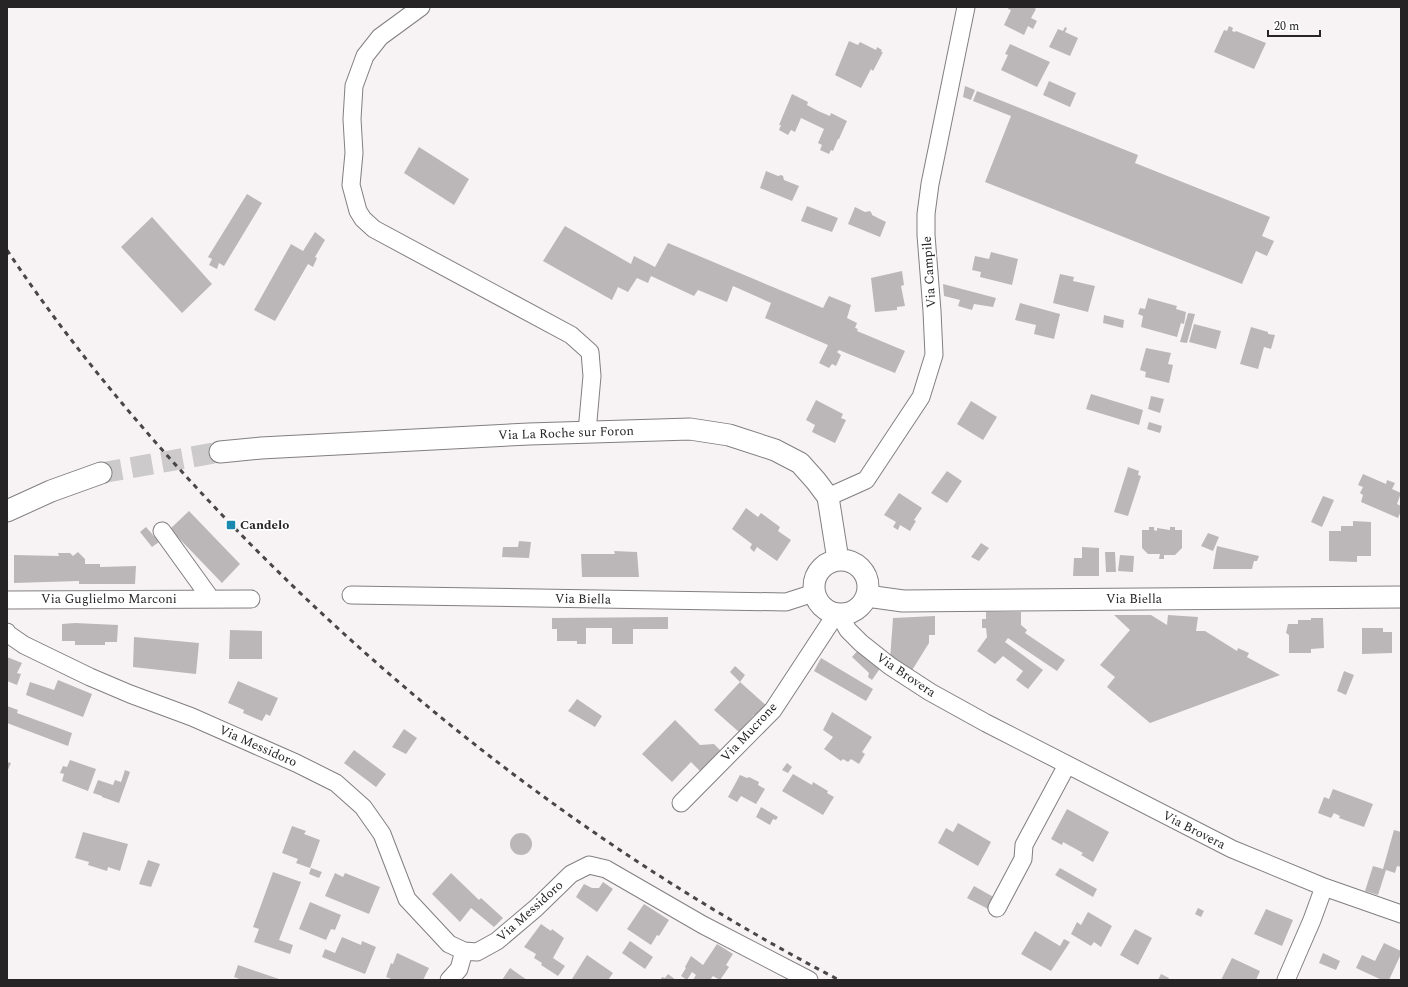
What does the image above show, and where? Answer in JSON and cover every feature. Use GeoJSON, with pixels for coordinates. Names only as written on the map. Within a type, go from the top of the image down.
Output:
{"type":"FeatureCollection","features":[{"type":"Feature","properties":{"kind":"street"},"geometry":{"type":"LineString","coordinates":[[421,7],[380,37],[365,56],[354,86],[352,120],[354,153],[351,185],[358,211],[363,219],[374,229],[571,335],[590,352],[592,376],[587,432]]}},
{"type":"Feature","properties":{"kind":"street","name":"Via Campile"},"geometry":{"type":"LineString","coordinates":[[828,497],[866,480],[921,397],[934,355],[926,214],[936,153],[966,7]]}},
{"type":"Feature","properties":{"kind":"street","name":"Via La Roche sur Foron"},"geometry":{"type":"LineString","coordinates":[[220,452],[261,448],[587,432],[690,429],[729,435],[775,450],[800,463],[816,481],[828,497],[838,560]]}},
{"type":"Feature","properties":{"kind":"street"},"geometry":{"type":"LineString","coordinates":[[7,511],[51,491],[101,474]]}},
{"type":"Feature","properties":{"kind":"street"},"geometry":{"type":"LineString","coordinates":[[162,531],[211,599]]}},
{"type":"Feature","properties":{"kind":"street"},"geometry":{"type":"LineString","coordinates":[[838,560],[850,561],[860,567],[868,580],[867,596],[864,603],[851,613],[840,614],[828,612],[817,601],[814,593],[816,575],[821,568],[829,562],[838,560]]}},
{"type":"Feature","properties":{"kind":"street","name":"Via Biella"},"geometry":{"type":"LineString","coordinates":[[351,595],[786,602],[814,593]]}},
{"type":"Feature","properties":{"kind":"street","name":"Via Biella"},"geometry":{"type":"LineString","coordinates":[[867,596],[903,600],[1401,597]]}},
{"type":"Feature","properties":{"kind":"street","name":"Via Guglielmo Marconi"},"geometry":{"type":"LineString","coordinates":[[7,600],[251,599]]}},
{"type":"Feature","properties":{"kind":"street","name":"Via Brovera"},"geometry":{"type":"LineString","coordinates":[[840,614],[848,630],[861,643],[890,666],[930,692],[1232,849],[1324,887],[1401,914]]}},
{"type":"Feature","properties":{"kind":"street","name":"Via Mucrone"},"geometry":{"type":"LineString","coordinates":[[681,803],[773,710],[840,614]]}},
{"type":"Feature","properties":{"kind":"street","name":"Via Messidoro"},"geometry":{"type":"LineString","coordinates":[[7,632],[24,645],[90,677],[130,694],[192,717],[296,763],[336,783],[363,807],[382,834],[407,898],[449,944],[464,951],[477,952],[497,942],[536,908],[571,874],[589,865],[606,869],[703,925],[809,980]]}},
{"type":"Feature","properties":{"kind":"street"},"geometry":{"type":"LineString","coordinates":[[997,908],[1023,859],[1024,845],[1068,765]]}},
{"type":"Feature","properties":{"kind":"street"},"geometry":{"type":"LineString","coordinates":[[1286,980],[1312,920],[1324,887]]}},
{"type":"Feature","properties":{"kind":"street"},"geometry":{"type":"LineString","coordinates":[[449,980],[459,969],[464,951]]}},
{"type":"Feature","properties":{"kind":"building"},"geometry":{"type":"Polygon","coordinates":[[[1009,7],[1033,7],[1036,9],[1031,18],[1037,21],[1033,29],[1028,26],[1024,35],[1004,25],[1011,10],[1008,9],[1009,7]]]}},
{"type":"Feature","properties":{"kind":"building"},"geometry":{"type":"Polygon","coordinates":[[[1229,26],[1233,28],[1232,31],[1236,31],[1266,43],[1254,69],[1214,52],[1224,30],[1227,31],[1229,26]]]}},
{"type":"Feature","properties":{"kind":"building"},"geometry":{"type":"Polygon","coordinates":[[[1065,27],[1067,28],[1065,32],[1078,38],[1070,56],[1049,47],[1058,29],[1063,31],[1065,27]]]}},
{"type":"Feature","properties":{"kind":"building"},"geometry":{"type":"Polygon","coordinates":[[[849,41],[858,45],[860,42],[876,50],[877,47],[882,50],[881,52],[883,52],[873,71],[871,69],[861,88],[835,75],[849,41]]]}},
{"type":"Feature","properties":{"kind":"building"},"geometry":{"type":"Polygon","coordinates":[[[1010,44],[1050,62],[1037,87],[1001,70],[1008,55],[1005,54],[1010,44]]]}},
{"type":"Feature","properties":{"kind":"building"},"geometry":{"type":"Polygon","coordinates":[[[1049,81],[1076,93],[1070,107],[1043,95],[1049,81]]]}},
{"type":"Feature","properties":{"kind":"building"},"geometry":{"type":"Polygon","coordinates":[[[965,86],[975,90],[971,100],[963,97],[965,86]]]}},
{"type":"Feature","properties":{"kind":"building"},"geometry":{"type":"Polygon","coordinates":[[[977,91],[1138,155],[1135,163],[1270,217],[1262,236],[1274,241],[1267,256],[1256,251],[1242,284],[985,182],[1011,116],[973,101],[977,91]]]}},
{"type":"Feature","properties":{"kind":"building"},"geometry":{"type":"Polygon","coordinates":[[[792,94],[808,102],[807,105],[818,111],[830,116],[831,113],[847,121],[833,151],[831,150],[829,154],[820,150],[822,145],[818,143],[824,129],[801,118],[795,132],[791,130],[788,135],[779,130],[781,125],[779,125],[792,94]]]}},
{"type":"Feature","properties":{"kind":"building"},"geometry":{"type":"Polygon","coordinates":[[[419,147],[469,179],[454,205],[404,173],[419,147]]]}},
{"type":"Feature","properties":{"kind":"building"},"geometry":{"type":"Polygon","coordinates":[[[766,171],[778,176],[781,175],[783,176],[784,180],[799,186],[792,201],[760,188],[766,171]]]}},
{"type":"Feature","properties":{"kind":"building"},"geometry":{"type":"Polygon","coordinates":[[[247,194],[262,203],[224,266],[219,263],[217,269],[209,265],[212,259],[208,257],[247,194]]]}},
{"type":"Feature","properties":{"kind":"building"},"geometry":{"type":"Polygon","coordinates":[[[807,206],[838,218],[832,232],[801,221],[807,206]]]}},
{"type":"Feature","properties":{"kind":"building"},"geometry":{"type":"Polygon","coordinates":[[[855,207],[865,212],[870,211],[872,215],[886,222],[880,237],[848,224],[855,207]]]}},
{"type":"Feature","properties":{"kind":"building"},"geometry":{"type":"Polygon","coordinates":[[[152,217],[212,284],[182,313],[121,247],[152,217]]]}},
{"type":"Feature","properties":{"kind":"building"},"geometry":{"type":"Polygon","coordinates":[[[565,226],[631,264],[634,256],[655,267],[668,243],[823,308],[829,296],[851,305],[847,318],[857,323],[855,328],[858,329],[857,331],[905,351],[895,373],[839,350],[837,352],[841,355],[836,366],[832,364],[829,368],[819,363],[828,345],[765,318],[771,303],[733,286],[727,302],[698,290],[694,296],[651,276],[648,283],[637,278],[628,292],[618,287],[612,300],[543,261],[565,226]]]}},
{"type":"Feature","properties":{"kind":"building"},"geometry":{"type":"Polygon","coordinates":[[[315,232],[325,240],[315,257],[317,258],[313,267],[308,264],[275,321],[254,310],[291,244],[303,251],[315,232]]]}},
{"type":"Feature","properties":{"kind":"building"},"geometry":{"type":"Polygon","coordinates":[[[991,252],[1018,259],[1012,285],[980,277],[981,272],[972,270],[975,256],[989,259],[991,252]]]}},
{"type":"Feature","properties":{"kind":"building"},"geometry":{"type":"Polygon","coordinates":[[[902,271],[904,285],[901,286],[905,306],[897,307],[897,310],[875,312],[871,278],[902,271]]]}},
{"type":"Feature","properties":{"kind":"building"},"geometry":{"type":"Polygon","coordinates":[[[1060,274],[1074,277],[1073,281],[1095,286],[1088,312],[1053,303],[1060,274]]]}},
{"type":"Feature","properties":{"kind":"building"},"geometry":{"type":"Polygon","coordinates":[[[943,284],[996,298],[993,307],[974,304],[972,310],[958,306],[960,300],[944,296],[943,284]]]}},
{"type":"Feature","properties":{"kind":"building"},"geometry":{"type":"Polygon","coordinates":[[[1148,298],[1177,306],[1176,309],[1186,312],[1184,324],[1181,323],[1177,337],[1141,327],[1143,316],[1138,314],[1140,308],[1145,309],[1148,298]]]}},
{"type":"Feature","properties":{"kind":"building"},"geometry":{"type":"Polygon","coordinates":[[[1020,303],[1060,314],[1054,339],[1034,334],[1036,325],[1015,320],[1020,303]]]}},
{"type":"Feature","properties":{"kind":"building"},"geometry":{"type":"Polygon","coordinates":[[[1188,313],[1195,314],[1187,343],[1180,342],[1188,313]]]}},
{"type":"Feature","properties":{"kind":"building"},"geometry":{"type":"Polygon","coordinates":[[[1104,315],[1124,320],[1123,328],[1103,323],[1104,315]]]}},
{"type":"Feature","properties":{"kind":"building"},"geometry":{"type":"Polygon","coordinates":[[[1194,324],[1221,331],[1216,349],[1189,342],[1194,324]]]}},
{"type":"Feature","properties":{"kind":"building"},"geometry":{"type":"Polygon","coordinates":[[[1251,327],[1268,332],[1268,334],[1275,335],[1271,349],[1264,347],[1258,369],[1240,364],[1251,327]]]}},
{"type":"Feature","properties":{"kind":"building"},"geometry":{"type":"Polygon","coordinates":[[[1146,348],[1171,353],[1168,364],[1173,365],[1169,383],[1145,377],[1146,372],[1140,370],[1146,348]]]}},
{"type":"Feature","properties":{"kind":"building"},"geometry":{"type":"Polygon","coordinates":[[[1091,394],[1143,410],[1139,425],[1086,409],[1091,394]]]}},
{"type":"Feature","properties":{"kind":"building"},"geometry":{"type":"Polygon","coordinates":[[[1151,396],[1164,399],[1160,413],[1148,409],[1151,396]]]}},
{"type":"Feature","properties":{"kind":"building"},"geometry":{"type":"Polygon","coordinates":[[[816,400],[843,414],[841,418],[846,420],[835,443],[812,432],[815,425],[806,420],[816,400]]]}},
{"type":"Feature","properties":{"kind":"building"},"geometry":{"type":"Polygon","coordinates":[[[971,401],[997,417],[983,440],[957,424],[971,401]]]}},
{"type":"Feature","properties":{"kind":"building"},"geometry":{"type":"Polygon","coordinates":[[[1149,422],[1162,426],[1160,433],[1147,429],[1149,422]]]}},
{"type":"Feature","properties":{"kind":"building"},"geometry":{"type":"Polygon","coordinates":[[[1128,467],[1139,471],[1138,475],[1141,476],[1128,516],[1114,512],[1128,467]]]}},
{"type":"Feature","properties":{"kind":"building"},"geometry":{"type":"Polygon","coordinates":[[[947,471],[962,481],[947,503],[931,493],[947,471]]]}},
{"type":"Feature","properties":{"kind":"building"},"geometry":{"type":"Polygon","coordinates":[[[1363,474],[1386,484],[1387,480],[1395,483],[1392,489],[1401,493],[1397,504],[1401,506],[1401,511],[1398,518],[1361,502],[1363,495],[1360,493],[1363,487],[1358,485],[1363,474]]]}},
{"type":"Feature","properties":{"kind":"building"},"geometry":{"type":"Polygon","coordinates":[[[899,493],[922,508],[914,520],[916,521],[910,531],[900,525],[898,530],[893,527],[896,522],[884,515],[899,493]]]}},
{"type":"Feature","properties":{"kind":"building"},"geometry":{"type":"Polygon","coordinates":[[[1323,496],[1334,500],[1322,527],[1311,522],[1323,496]]]}},
{"type":"Feature","properties":{"kind":"building"},"geometry":{"type":"Polygon","coordinates":[[[746,508],[758,517],[761,513],[780,527],[778,531],[791,540],[777,561],[757,547],[754,552],[750,548],[752,544],[732,529],[746,508]]]}},
{"type":"Feature","properties":{"kind":"building"},"geometry":{"type":"Polygon","coordinates":[[[189,511],[240,564],[222,583],[170,529],[189,511]]]}},
{"type":"Feature","properties":{"kind":"building"},"geometry":{"type":"Polygon","coordinates":[[[1353,521],[1371,522],[1371,556],[1357,556],[1357,562],[1329,561],[1329,531],[1341,531],[1341,526],[1353,526],[1353,521]]]}},
{"type":"Feature","properties":{"kind":"building"},"geometry":{"type":"Polygon","coordinates":[[[146,527],[159,542],[152,547],[140,532],[146,527]]]}},
{"type":"Feature","properties":{"kind":"building"},"geometry":{"type":"Polygon","coordinates":[[[1149,527],[1154,527],[1154,530],[1157,531],[1157,528],[1170,530],[1170,527],[1175,527],[1175,530],[1182,530],[1182,548],[1175,555],[1164,555],[1164,559],[1159,559],[1160,554],[1148,554],[1142,548],[1142,530],[1149,530],[1149,527]]]}},
{"type":"Feature","properties":{"kind":"building"},"geometry":{"type":"Polygon","coordinates":[[[1208,533],[1219,537],[1213,551],[1201,546],[1208,533]]]}},
{"type":"Feature","properties":{"kind":"building"},"geometry":{"type":"Polygon","coordinates":[[[519,541],[531,542],[529,558],[502,557],[503,547],[518,547],[519,541]]]}},
{"type":"Feature","properties":{"kind":"building"},"geometry":{"type":"Polygon","coordinates":[[[981,543],[989,548],[979,561],[971,557],[981,543]]]}},
{"type":"Feature","properties":{"kind":"building"},"geometry":{"type":"Polygon","coordinates":[[[1217,546],[1259,556],[1257,561],[1254,561],[1252,569],[1213,569],[1217,546]]]}},
{"type":"Feature","properties":{"kind":"building"},"geometry":{"type":"Polygon","coordinates":[[[1082,547],[1099,548],[1099,576],[1073,576],[1074,558],[1082,558],[1082,547]]]}},
{"type":"Feature","properties":{"kind":"building"},"geometry":{"type":"Polygon","coordinates":[[[614,551],[637,552],[639,577],[582,577],[581,554],[615,554],[614,551]]]}},
{"type":"Feature","properties":{"kind":"building"},"geometry":{"type":"Polygon","coordinates":[[[78,552],[85,559],[85,564],[100,564],[100,567],[136,566],[135,584],[79,584],[79,581],[14,583],[14,555],[59,556],[58,553],[70,553],[73,556],[78,552]]]}},
{"type":"Feature","properties":{"kind":"building"},"geometry":{"type":"Polygon","coordinates":[[[1105,552],[1115,552],[1116,572],[1106,572],[1105,552]]]}},
{"type":"Feature","properties":{"kind":"building"},"geometry":{"type":"Polygon","coordinates":[[[1120,555],[1134,556],[1133,572],[1118,571],[1120,555]]]}},
{"type":"Feature","properties":{"kind":"building"},"geometry":{"type":"Polygon","coordinates":[[[986,612],[1021,612],[1021,625],[1027,630],[1025,633],[1065,660],[1057,671],[1008,638],[1005,642],[1043,670],[1028,689],[1016,680],[1023,671],[1003,656],[995,664],[977,651],[987,637],[986,628],[982,628],[982,619],[986,619],[986,612]]]}},
{"type":"Feature","properties":{"kind":"building"},"geometry":{"type":"Polygon","coordinates":[[[1114,615],[1151,615],[1167,625],[1168,615],[1198,617],[1196,631],[1205,631],[1237,651],[1238,648],[1249,653],[1247,657],[1280,675],[1150,723],[1107,687],[1115,677],[1100,665],[1130,630],[1114,615]]]}},
{"type":"Feature","properties":{"kind":"building"},"geometry":{"type":"Polygon","coordinates":[[[935,616],[935,635],[929,635],[929,643],[911,672],[890,660],[893,618],[935,616]]]}},
{"type":"Feature","properties":{"kind":"building"},"geometry":{"type":"Polygon","coordinates":[[[668,617],[668,629],[633,629],[633,644],[612,644],[612,628],[586,628],[586,644],[577,644],[577,641],[557,641],[557,629],[552,629],[552,618],[668,617]]]}},
{"type":"Feature","properties":{"kind":"building"},"geometry":{"type":"Polygon","coordinates":[[[1311,618],[1323,618],[1324,648],[1311,649],[1311,653],[1289,653],[1289,635],[1286,633],[1288,624],[1298,624],[1298,620],[1311,620],[1311,618]]]}},
{"type":"Feature","properties":{"kind":"building"},"geometry":{"type":"Polygon","coordinates":[[[75,623],[118,625],[117,642],[105,642],[105,645],[75,645],[75,641],[62,641],[62,624],[75,623]]]}},
{"type":"Feature","properties":{"kind":"building"},"geometry":{"type":"Polygon","coordinates":[[[1362,628],[1383,628],[1383,632],[1392,632],[1392,653],[1362,654],[1362,628]]]}},
{"type":"Feature","properties":{"kind":"building"},"geometry":{"type":"Polygon","coordinates":[[[230,630],[262,631],[262,659],[229,659],[230,630]]]}},
{"type":"Feature","properties":{"kind":"building"},"geometry":{"type":"Polygon","coordinates":[[[134,637],[199,643],[196,674],[133,667],[134,637]]]}},
{"type":"Feature","properties":{"kind":"building"},"geometry":{"type":"Polygon","coordinates":[[[859,649],[881,667],[872,680],[868,677],[869,673],[852,657],[859,649]]]}},
{"type":"Feature","properties":{"kind":"building"},"geometry":{"type":"Polygon","coordinates":[[[7,657],[22,663],[17,673],[21,674],[17,685],[7,681],[7,657]]]}},
{"type":"Feature","properties":{"kind":"building"},"geometry":{"type":"Polygon","coordinates":[[[821,658],[873,689],[866,701],[814,671],[821,658]]]}},
{"type":"Feature","properties":{"kind":"building"},"geometry":{"type":"Polygon","coordinates":[[[735,666],[745,675],[740,682],[730,672],[735,666]]]}},
{"type":"Feature","properties":{"kind":"building"},"geometry":{"type":"Polygon","coordinates":[[[1344,671],[1354,675],[1346,695],[1337,691],[1344,671]]]}},
{"type":"Feature","properties":{"kind":"building"},"geometry":{"type":"Polygon","coordinates":[[[58,680],[92,694],[83,717],[26,695],[30,682],[54,690],[58,680]]]}},
{"type":"Feature","properties":{"kind":"building"},"geometry":{"type":"Polygon","coordinates":[[[238,681],[278,698],[270,716],[266,714],[262,721],[243,713],[244,710],[228,703],[238,681]]]}},
{"type":"Feature","properties":{"kind":"building"},"geometry":{"type":"Polygon","coordinates":[[[740,682],[768,707],[759,718],[754,715],[739,732],[714,710],[740,682]]]}},
{"type":"Feature","properties":{"kind":"building"},"geometry":{"type":"Polygon","coordinates":[[[577,699],[602,716],[595,727],[568,711],[577,699]]]}},
{"type":"Feature","properties":{"kind":"building"},"geometry":{"type":"Polygon","coordinates":[[[7,706],[18,710],[17,713],[72,733],[68,746],[7,723],[7,706]]]}},
{"type":"Feature","properties":{"kind":"building"},"geometry":{"type":"Polygon","coordinates":[[[832,712],[872,737],[862,752],[865,754],[859,764],[851,759],[848,762],[843,759],[841,761],[824,749],[833,737],[823,730],[832,712]]]}},
{"type":"Feature","properties":{"kind":"building"},"geometry":{"type":"Polygon","coordinates":[[[675,720],[700,745],[714,744],[722,752],[703,774],[691,762],[672,782],[642,754],[675,720]]]}},
{"type":"Feature","properties":{"kind":"building"},"geometry":{"type":"Polygon","coordinates":[[[404,729],[417,738],[406,754],[392,747],[404,729]]]}},
{"type":"Feature","properties":{"kind":"building"},"geometry":{"type":"Polygon","coordinates":[[[354,750],[386,774],[376,787],[344,763],[354,750]]]}},
{"type":"Feature","properties":{"kind":"building"},"geometry":{"type":"Polygon","coordinates":[[[70,760],[96,769],[88,791],[62,781],[64,774],[60,773],[63,766],[67,767],[70,760]]]}},
{"type":"Feature","properties":{"kind":"building"},"geometry":{"type":"Polygon","coordinates":[[[7,762],[11,763],[7,772],[7,762]]]}},
{"type":"Feature","properties":{"kind":"building"},"geometry":{"type":"Polygon","coordinates":[[[787,763],[792,767],[788,773],[782,770],[787,763]]]}},
{"type":"Feature","properties":{"kind":"building"},"geometry":{"type":"Polygon","coordinates":[[[125,770],[130,772],[119,803],[93,793],[98,780],[113,785],[115,780],[121,782],[125,770]]]}},
{"type":"Feature","properties":{"kind":"building"},"geometry":{"type":"Polygon","coordinates":[[[793,774],[812,785],[813,782],[828,791],[827,793],[834,797],[823,815],[782,791],[793,774]]]}},
{"type":"Feature","properties":{"kind":"building"},"geometry":{"type":"Polygon","coordinates":[[[740,775],[747,778],[749,777],[759,782],[758,785],[765,789],[756,804],[741,796],[737,802],[728,797],[740,775]]]}},
{"type":"Feature","properties":{"kind":"building"},"geometry":{"type":"Polygon","coordinates":[[[1333,789],[1373,804],[1364,827],[1339,818],[1340,816],[1334,813],[1331,818],[1318,813],[1324,797],[1329,799],[1333,789]]]}},
{"type":"Feature","properties":{"kind":"building"},"geometry":{"type":"Polygon","coordinates":[[[761,807],[778,817],[776,820],[773,819],[770,825],[756,817],[761,807]]]}},
{"type":"Feature","properties":{"kind":"building"},"geometry":{"type":"Polygon","coordinates":[[[1067,809],[1109,832],[1093,862],[1081,855],[1083,853],[1063,842],[1062,845],[1051,839],[1067,809]]]}},
{"type":"Feature","properties":{"kind":"building"},"geometry":{"type":"Polygon","coordinates":[[[958,823],[991,842],[978,866],[938,843],[946,828],[953,832],[958,823]]]}},
{"type":"Feature","properties":{"kind":"building"},"geometry":{"type":"Polygon","coordinates":[[[292,826],[306,831],[304,834],[320,840],[310,868],[296,863],[298,859],[282,853],[292,826]]]}},
{"type":"Feature","properties":{"kind":"building"},"geometry":{"type":"Polygon","coordinates":[[[1394,830],[1401,832],[1401,867],[1397,866],[1395,873],[1386,870],[1378,895],[1365,891],[1373,866],[1383,869],[1394,830]]]}},
{"type":"Feature","properties":{"kind":"building"},"geometry":{"type":"Polygon","coordinates":[[[83,832],[128,844],[120,871],[108,867],[107,871],[88,865],[89,862],[75,858],[83,832]]]}},
{"type":"Feature","properties":{"kind":"building"},"geometry":{"type":"Polygon","coordinates":[[[521,833],[529,836],[532,844],[529,852],[521,855],[513,852],[510,844],[513,836],[521,833]]]}},
{"type":"Feature","properties":{"kind":"building"},"geometry":{"type":"Polygon","coordinates":[[[148,860],[160,864],[151,887],[139,884],[148,860]]]}},
{"type":"Feature","properties":{"kind":"building"},"geometry":{"type":"Polygon","coordinates":[[[311,868],[322,872],[319,878],[309,874],[311,868]]]}},
{"type":"Feature","properties":{"kind":"building"},"geometry":{"type":"Polygon","coordinates":[[[1060,868],[1097,889],[1093,897],[1055,875],[1060,868]]]}},
{"type":"Feature","properties":{"kind":"building"},"geometry":{"type":"Polygon","coordinates":[[[273,872],[301,882],[279,940],[293,945],[290,954],[254,942],[259,929],[253,927],[273,872]]]}},
{"type":"Feature","properties":{"kind":"building"},"geometry":{"type":"Polygon","coordinates":[[[335,873],[343,877],[345,873],[380,887],[369,914],[325,896],[335,873]]]}},
{"type":"Feature","properties":{"kind":"building"},"geometry":{"type":"Polygon","coordinates":[[[451,873],[479,900],[481,898],[503,918],[494,927],[471,908],[460,922],[432,894],[451,873]]]}},
{"type":"Feature","properties":{"kind":"building"},"geometry":{"type":"Polygon","coordinates":[[[603,882],[613,889],[597,912],[576,897],[584,884],[592,888],[599,888],[603,882]]]}},
{"type":"Feature","properties":{"kind":"building"},"geometry":{"type":"Polygon","coordinates":[[[974,886],[997,899],[992,911],[967,898],[974,886]]]}},
{"type":"Feature","properties":{"kind":"building"},"geometry":{"type":"Polygon","coordinates":[[[310,902],[341,915],[335,930],[331,929],[326,940],[299,929],[310,902]]]}},
{"type":"Feature","properties":{"kind":"building"},"geometry":{"type":"Polygon","coordinates":[[[644,904],[669,920],[659,936],[657,935],[651,945],[627,929],[644,904]]]}},
{"type":"Feature","properties":{"kind":"building"},"geometry":{"type":"Polygon","coordinates":[[[1198,908],[1204,911],[1201,917],[1195,914],[1198,908]]]}},
{"type":"Feature","properties":{"kind":"building"},"geometry":{"type":"Polygon","coordinates":[[[1266,909],[1293,920],[1282,946],[1254,934],[1266,909]]]}},
{"type":"Feature","properties":{"kind":"building"},"geometry":{"type":"Polygon","coordinates":[[[1088,912],[1112,926],[1101,947],[1094,942],[1091,946],[1071,934],[1077,922],[1081,925],[1088,912]]]}},
{"type":"Feature","properties":{"kind":"building"},"geometry":{"type":"Polygon","coordinates":[[[541,924],[551,931],[552,929],[564,938],[553,958],[565,966],[558,976],[541,965],[542,963],[534,958],[536,954],[524,947],[541,924]]]}},
{"type":"Feature","properties":{"kind":"building"},"geometry":{"type":"Polygon","coordinates":[[[1135,929],[1152,938],[1138,965],[1120,955],[1135,929]]]}},
{"type":"Feature","properties":{"kind":"building"},"geometry":{"type":"Polygon","coordinates":[[[1035,931],[1060,946],[1064,939],[1070,942],[1051,971],[1021,954],[1035,931]]]}},
{"type":"Feature","properties":{"kind":"building"},"geometry":{"type":"Polygon","coordinates":[[[342,937],[361,945],[362,941],[376,947],[365,974],[322,957],[325,949],[335,953],[342,937]]]}},
{"type":"Feature","properties":{"kind":"building"},"geometry":{"type":"Polygon","coordinates":[[[630,941],[653,957],[645,969],[622,953],[630,941]]]}},
{"type":"Feature","properties":{"kind":"building"},"geometry":{"type":"Polygon","coordinates":[[[1384,943],[1401,951],[1389,980],[1382,980],[1356,968],[1362,955],[1375,961],[1384,943]]]}},
{"type":"Feature","properties":{"kind":"building"},"geometry":{"type":"Polygon","coordinates":[[[717,944],[733,954],[726,965],[729,967],[720,980],[713,976],[710,980],[693,980],[696,975],[692,972],[687,980],[681,976],[691,956],[703,965],[717,944]]]}},
{"type":"Feature","properties":{"kind":"building"},"geometry":{"type":"Polygon","coordinates":[[[397,953],[429,968],[423,980],[394,980],[386,977],[391,963],[393,964],[397,953]]]}},
{"type":"Feature","properties":{"kind":"building"},"geometry":{"type":"Polygon","coordinates":[[[1323,953],[1340,961],[1336,970],[1319,963],[1323,953]]]}},
{"type":"Feature","properties":{"kind":"building"},"geometry":{"type":"Polygon","coordinates":[[[587,955],[613,973],[608,980],[572,979],[587,955]]]}},
{"type":"Feature","properties":{"kind":"building"},"geometry":{"type":"Polygon","coordinates":[[[1232,958],[1260,971],[1256,980],[1221,980],[1232,958]]]}},
{"type":"Feature","properties":{"kind":"building"},"geometry":{"type":"Polygon","coordinates":[[[238,965],[282,980],[242,980],[234,977],[238,965]]]}},
{"type":"Feature","properties":{"kind":"building"},"geometry":{"type":"Polygon","coordinates":[[[510,968],[527,980],[502,980],[510,968]]]}},
{"type":"Feature","properties":{"kind":"building"},"geometry":{"type":"Polygon","coordinates":[[[668,974],[676,980],[661,979],[662,977],[665,978],[668,974]]]}},
{"type":"Feature","properties":{"kind":"building"},"geometry":{"type":"Polygon","coordinates":[[[1161,974],[1169,978],[1168,980],[1158,980],[1161,974]]]}},
{"type":"Feature","properties":{"kind":"tunnel"},"geometry":{"type":"LineString","coordinates":[[101,473],[220,452]]}},
{"type":"Feature","properties":{"kind":"railway"},"geometry":{"type":"LineString","coordinates":[[7,250],[77,348],[180,470],[277,570],[349,639],[425,704],[503,766],[583,825],[666,880],[752,932],[839,980]]}},
{"type":"Feature","properties":{"kind":"place","name":"Candelo"},"geometry":{"type":"Point","coordinates":[231,525]}}]}
